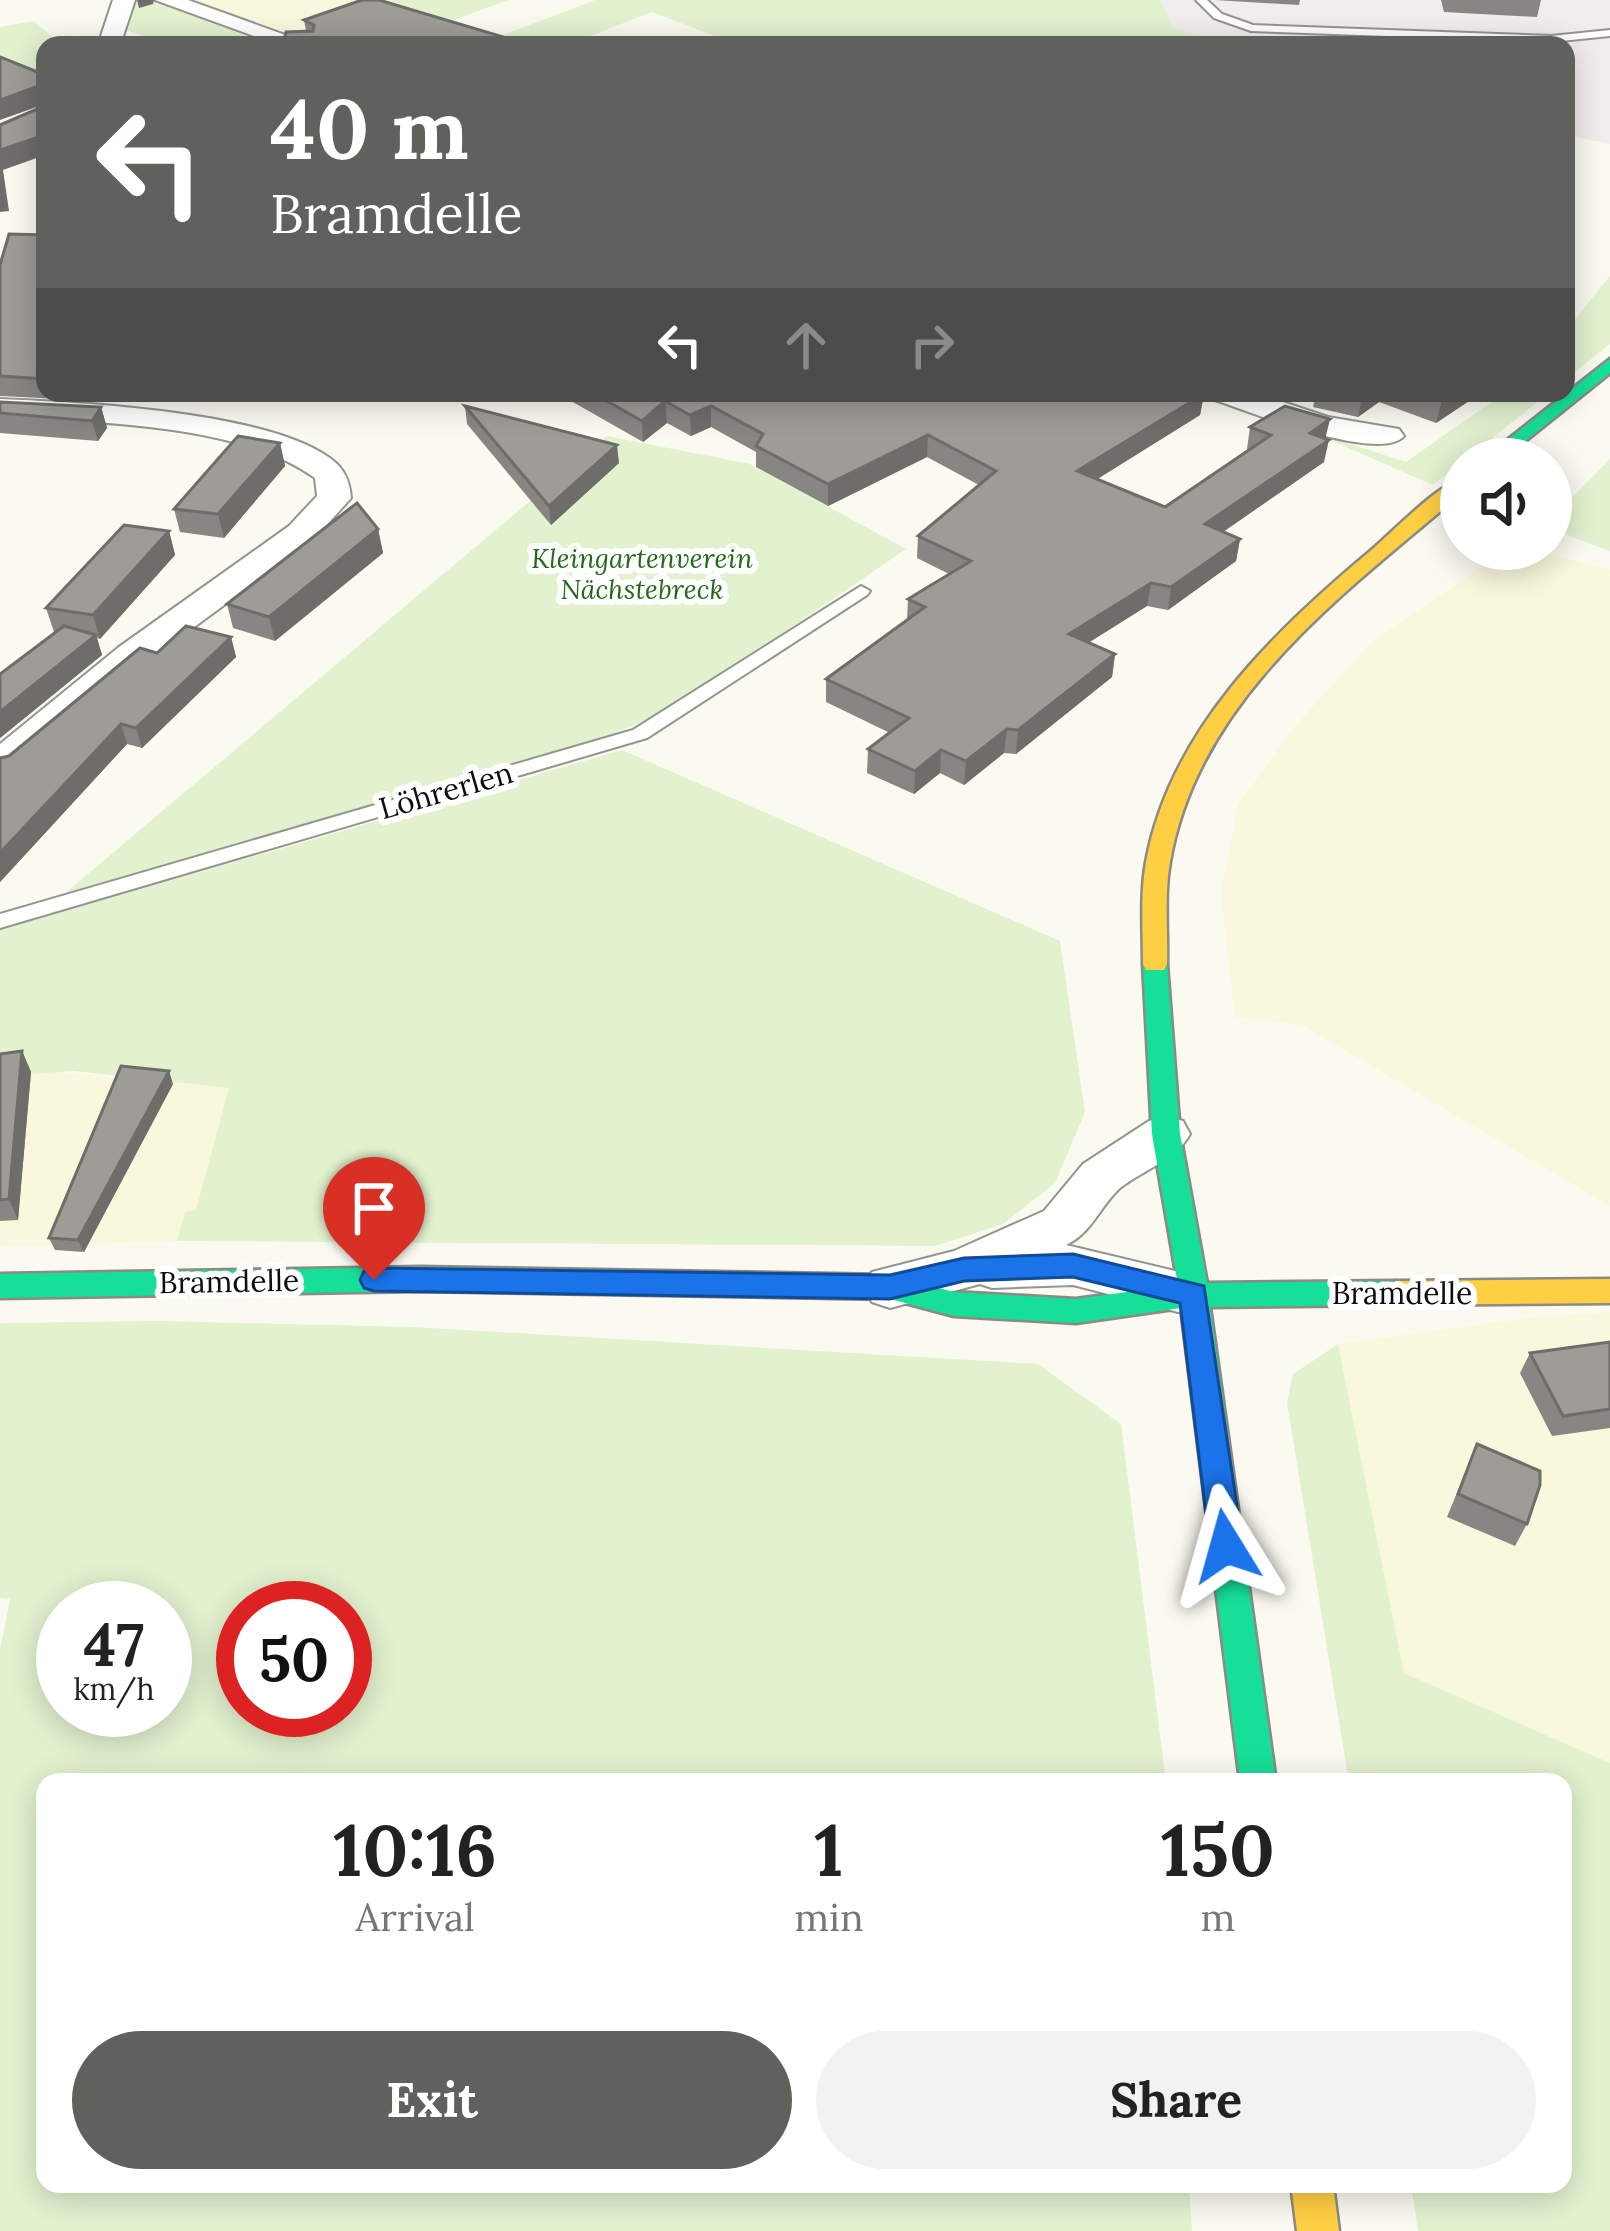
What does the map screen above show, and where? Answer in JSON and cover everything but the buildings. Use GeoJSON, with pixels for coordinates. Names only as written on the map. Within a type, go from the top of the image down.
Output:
{"type":"FeatureCollection","features":[{"type":"Feature","properties":{"kind":"main road"},"geometry":{"type":"LineString","coordinates":[[1575,392],[1610,364]]}},
{"type":"Feature","properties":{"kind":"main road"},"geometry":{"type":"LineString","coordinates":[[1518,438],[1563,402]]}},
{"type":"Feature","properties":{"kind":"main road"},"geometry":{"type":"LineString","coordinates":[[1257,1773],[1194,1295],[1166,1134],[1155,979],[1158,862],[1176,797],[1229,701],[1268,656],[1360,568],[1440,502]]}},
{"type":"Feature","properties":{"kind":"main road","name":"Bramdelle"},"geometry":{"type":"LineString","coordinates":[[0,1286],[421,1279],[890,1287],[954,1304],[1076,1311],[1194,1295],[1610,1291]]}},
{"type":"Feature","properties":{"kind":"main road"},"geometry":{"type":"LineString","coordinates":[[1313,2193],[1318,2231]]}},
{"type":"Feature","properties":{"kind":"street"},"geometry":{"type":"LineString","coordinates":[[112,36],[124,0]]}},
{"type":"Feature","properties":{"kind":"street"},"geometry":{"type":"LineString","coordinates":[[166,0],[275,36]]}},
{"type":"Feature","properties":{"kind":"street"},"geometry":{"type":"LineString","coordinates":[[1253,402],[1323,425],[1388,436]]}},
{"type":"Feature","properties":{"kind":"street"},"geometry":{"type":"LineString","coordinates":[[0,408],[183,426],[289,449],[326,469],[334,498],[301,532],[132,655],[0,764]]}},
{"type":"Feature","properties":{"kind":"street","name":"Bramdelle"},"geometry":{"type":"LineString","coordinates":[[890,1287],[964,1269],[1062,1226],[1100,1177],[1166,1134]]}},
{"type":"Feature","properties":{"kind":"street","name":"Bramdelle"},"geometry":{"type":"LineString","coordinates":[[964,1269],[1073,1265],[1194,1295]]}},
{"type":"Feature","properties":{"kind":"lane"},"geometry":{"type":"LineString","coordinates":[[1201,0],[1218,16],[1251,28],[1406,36]]}},
{"type":"Feature","properties":{"kind":"lane"},"geometry":{"type":"LineString","coordinates":[[1575,37],[1610,33]]}},
{"type":"Feature","properties":{"kind":"lane","name":"Löhrerlen"},"geometry":{"type":"LineString","coordinates":[[0,921],[640,734],[861,591]]}},
{"type":"Feature","properties":{"kind":"shaded area"},"geometry":{"type":"Polygon","coordinates":[[[1161,0],[1610,0],[1610,144],[1575,137],[1575,36],[1200,36],[1173,27],[1161,0]]]}},
{"type":"Feature","properties":{"kind":"green space"},"geometry":{"type":"Polygon","coordinates":[[[145,0],[257,36],[144,36],[124,29],[127,4],[145,0]]]}},
{"type":"Feature","properties":{"kind":"green space"},"geometry":{"type":"Polygon","coordinates":[[[188,0],[394,0],[295,34],[188,0]]]}},
{"type":"Feature","properties":{"kind":"green space"},"geometry":{"type":"Polygon","coordinates":[[[394,0],[508,0],[445,23],[382,4],[394,0]]]}},
{"type":"Feature","properties":{"kind":"green space"},"geometry":{"type":"Polygon","coordinates":[[[595,0],[1161,0],[1173,27],[1200,36],[715,36],[652,12],[590,36],[501,36],[595,0]]]}},
{"type":"Feature","properties":{"kind":"green space"},"geometry":{"type":"Polygon","coordinates":[[[34,21],[51,36],[36,36],[36,90],[0,74],[0,27],[34,21]]]}},
{"type":"Feature","properties":{"kind":"green space"},"geometry":{"type":"Polygon","coordinates":[[[1610,276],[1610,344],[1575,372],[1575,319],[1610,276]]]}},
{"type":"Feature","properties":{"kind":"green space"},"geometry":{"type":"Polygon","coordinates":[[[1491,402],[1538,402],[1492,438],[1440,438],[1491,402]]]}},
{"type":"Feature","properties":{"kind":"green space"},"geometry":{"type":"Polygon","coordinates":[[[1307,430],[1406,462],[1440,438],[1440,479],[1433,485],[1307,430]]]}},
{"type":"Feature","properties":{"kind":"green space","name":"Kleingartenverein Nächstebreck"},"geometry":{"type":"Polygon","coordinates":[[[607,436],[750,464],[906,549],[671,710],[565,753],[64,894],[607,436]]]}},
{"type":"Feature","properties":{"kind":"green space"},"geometry":{"type":"Polygon","coordinates":[[[1610,459],[1610,551],[1572,537],[1572,498],[1610,459]]]}},
{"type":"Feature","properties":{"kind":"green space"},"geometry":{"type":"Polygon","coordinates":[[[1572,560],[1610,570],[1610,1206],[1302,1025],[1235,1017],[1221,893],[1238,805],[1294,727],[1371,643],[1477,570],[1572,570],[1572,560]]]}},
{"type":"Feature","properties":{"kind":"green space"},"geometry":{"type":"Polygon","coordinates":[[[622,750],[1060,941],[1085,1112],[1055,1183],[1003,1224],[935,1246],[177,1241],[185,1212],[196,1210],[229,1088],[74,1071],[0,1076],[0,930],[622,750]]]}},
{"type":"Feature","properties":{"kind":"green space"},"geometry":{"type":"Polygon","coordinates":[[[35,1070],[229,1088],[196,1211],[185,1212],[177,1241],[0,1247],[0,1076],[35,1070]]]}},
{"type":"Feature","properties":{"kind":"green space"},"geometry":{"type":"Polygon","coordinates":[[[1610,1312],[1610,1763],[1404,1673],[1338,1344],[1535,1317],[1610,1312]]]}},
{"type":"Feature","properties":{"kind":"green space"},"geometry":{"type":"Polygon","coordinates":[[[0,1323],[413,1327],[1038,1364],[1121,1424],[1165,1773],[36,1773],[36,2193],[1190,2193],[1192,2231],[0,2231],[0,1650],[10,1599],[0,1598],[0,1323]]]}},
{"type":"Feature","properties":{"kind":"green space"},"geometry":{"type":"Polygon","coordinates":[[[1338,1344],[1404,1673],[1610,1763],[1610,2231],[1418,2231],[1412,2193],[1572,2193],[1572,1773],[1348,1773],[1287,1403],[1293,1374],[1338,1344]]]}},
{"type":"Feature","properties":{"kind":"traffic: fast"},"geometry":{"type":"LineString","coordinates":[[1575,392],[1610,364]]}},
{"type":"Feature","properties":{"kind":"traffic: fast"},"geometry":{"type":"LineString","coordinates":[[1518,438],[1563,402]]}},
{"type":"Feature","properties":{"kind":"traffic: fast"},"geometry":{"type":"LineString","coordinates":[[1155,964],[1166,1134],[1194,1295],[1257,1773]]}},
{"type":"Feature","properties":{"kind":"traffic: fast"},"geometry":{"type":"LineString","coordinates":[[0,1286],[421,1279],[890,1287],[954,1304],[1076,1311],[1194,1295],[1396,1293]]}},
{"type":"Feature","properties":{"kind":"traffic: slow"},"geometry":{"type":"LineString","coordinates":[[1155,964],[1158,863],[1172,805],[1198,750],[1233,698],[1275,650],[1440,502]]}},
{"type":"Feature","properties":{"kind":"traffic: slow"},"geometry":{"type":"LineString","coordinates":[[1396,1293],[1610,1291]]}},
{"type":"Feature","properties":{"kind":"traffic: slow"},"geometry":{"type":"LineString","coordinates":[[1313,2193],[1318,2231]]}},
{"type":"Feature","properties":{"kind":"route"},"geometry":{"type":"LineString","coordinates":[[374,1280],[890,1287],[964,1269],[1073,1265],[1194,1295],[1226,1546]]}}]}
